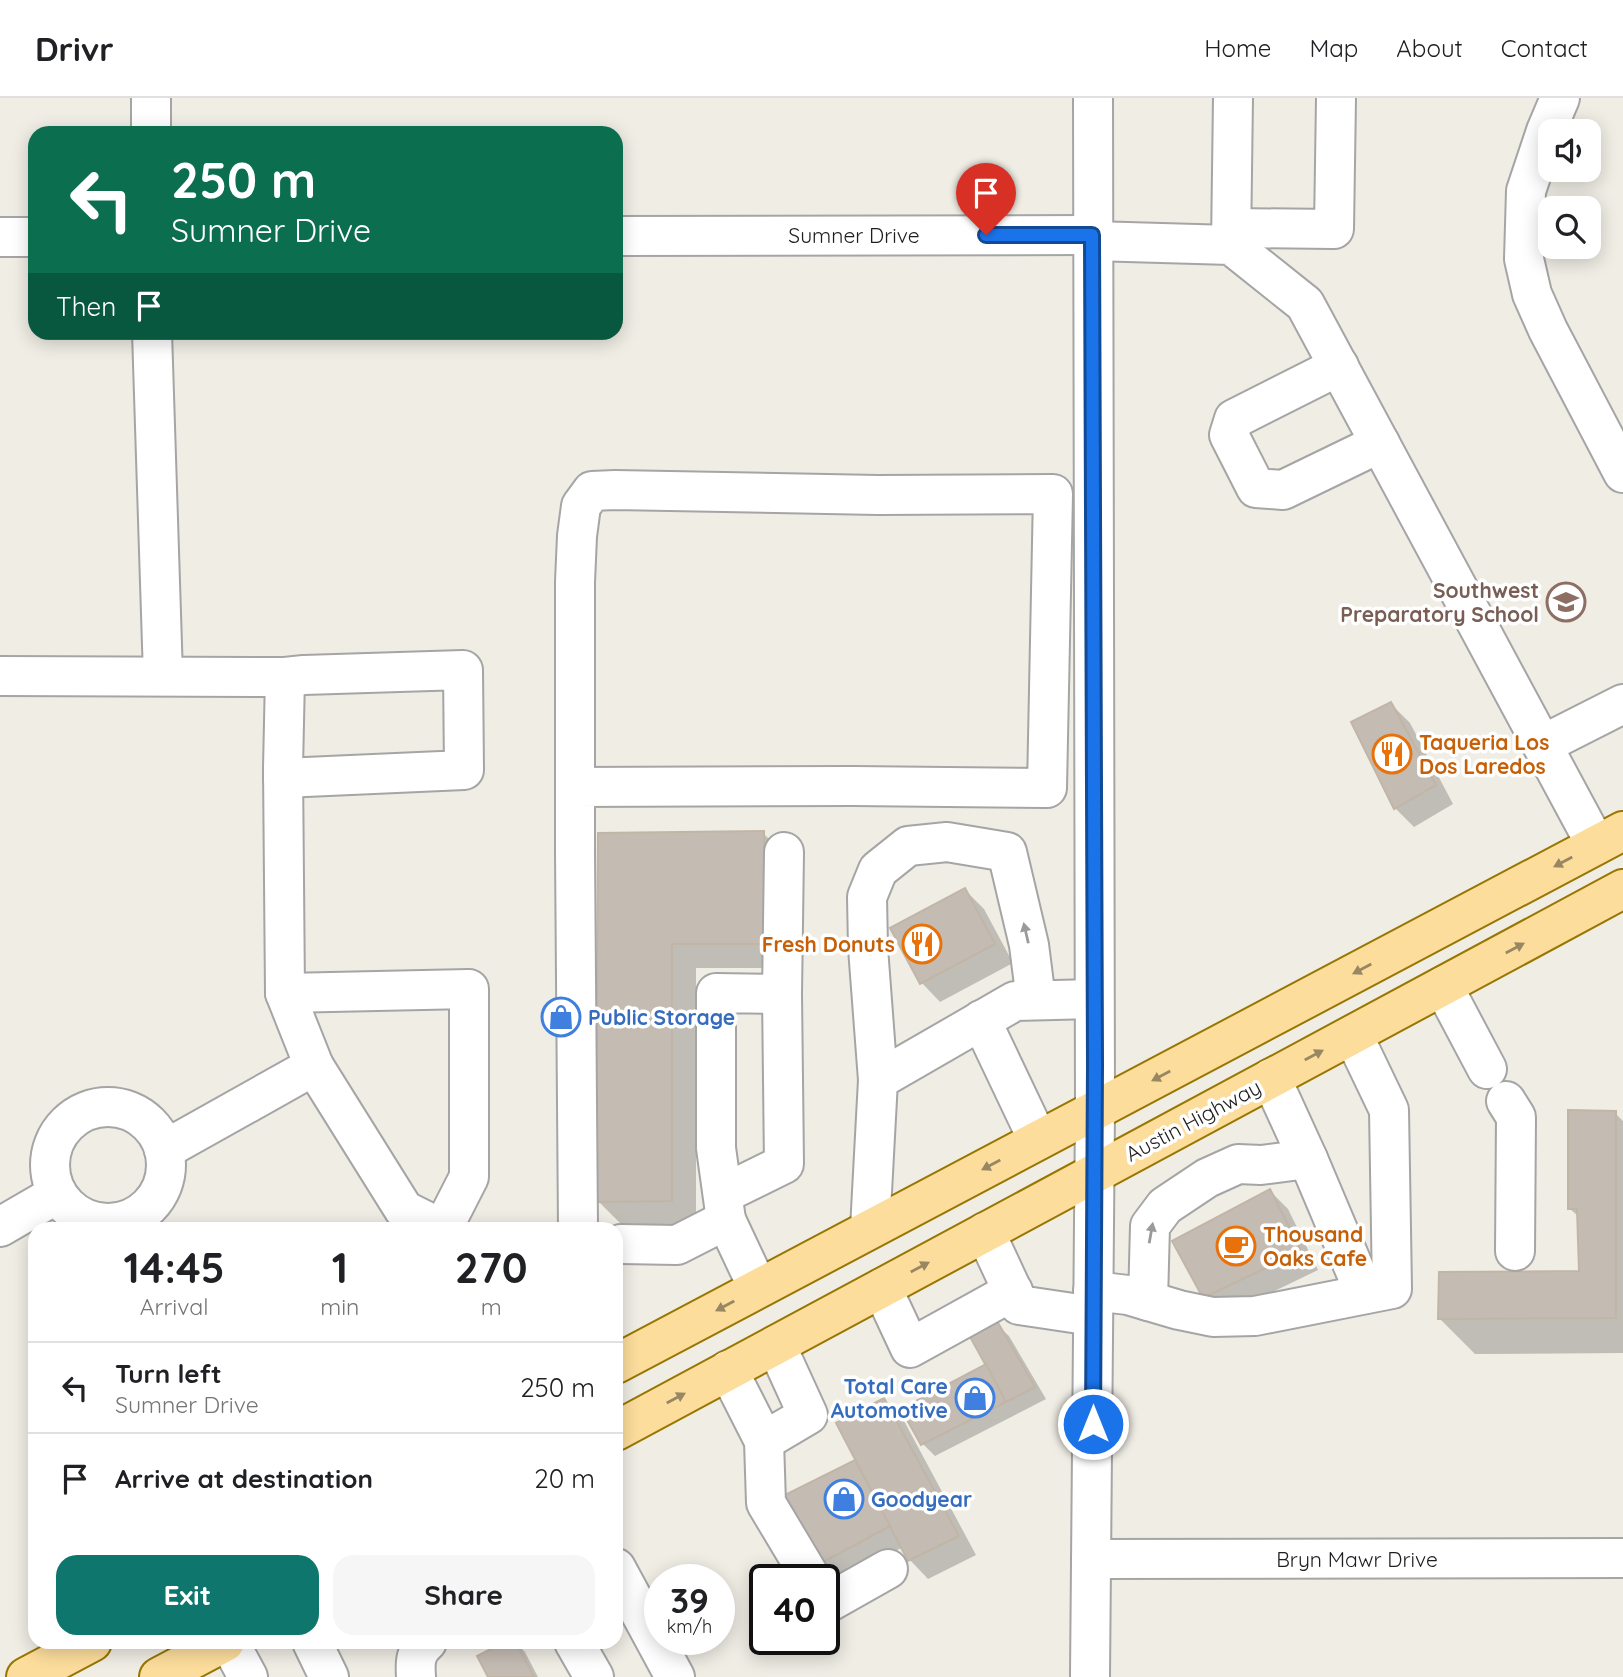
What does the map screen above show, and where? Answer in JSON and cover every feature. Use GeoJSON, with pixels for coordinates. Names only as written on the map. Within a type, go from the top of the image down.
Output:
{"type":"FeatureCollection","features":[{"type":"Feature","properties":{"kind":"main road"},"geometry":{"type":"LineString","coordinates":[[623,1360],[1610,838]]}},
{"type":"Feature","properties":{"kind":"main road","name":"Austin Highway"},"geometry":{"type":"LineString","coordinates":[[623,1427],[1623,890]]}},
{"type":"Feature","properties":{"kind":"main road"},"geometry":{"type":"LineString","coordinates":[[26,1677],[79,1649]]}},
{"type":"Feature","properties":{"kind":"main road"},"geometry":{"type":"LineString","coordinates":[[159,1677],[213,1649]]}},
{"type":"Feature","properties":{"kind":"street"},"geometry":{"type":"LineString","coordinates":[[151,98],[151,126]]}},
{"type":"Feature","properties":{"kind":"street"},"geometry":{"type":"LineString","coordinates":[[1090,1677],[1095,1111],[1093,98]]}},
{"type":"Feature","properties":{"kind":"street"},"geometry":{"type":"LineString","coordinates":[[1233,98],[1231,237],[1306,304],[1542,745],[1610,838]]}},
{"type":"Feature","properties":{"kind":"street","name":"Sumner Drive"},"geometry":{"type":"LineString","coordinates":[[623,236],[1231,237],[1334,229],[1336,98]]}},
{"type":"Feature","properties":{"kind":"street"},"geometry":{"type":"LineString","coordinates":[[1560,98],[1525,191],[1524,259],[1532,294],[1548,330],[1623,473]]}},
{"type":"Feature","properties":{"kind":"street"},"geometry":{"type":"LineString","coordinates":[[0,237],[28,237]]}},
{"type":"Feature","properties":{"kind":"street"},"geometry":{"type":"LineString","coordinates":[[152,340],[163,676]]}},
{"type":"Feature","properties":{"kind":"street"},"geometry":{"type":"LineString","coordinates":[[1339,366],[1234,419],[1229,435],[1256,488],[1283,490],[1380,443]]}},
{"type":"Feature","properties":{"kind":"street"},"geometry":{"type":"LineString","coordinates":[[575,787],[1047,788],[1053,494],[878,495],[615,490],[592,491],[581,506],[575,596],[575,787],[578,1222]]}},
{"type":"Feature","properties":{"kind":"street"},"geometry":{"type":"LineString","coordinates":[[0,676],[285,677],[463,670],[464,770],[283,778]]}},
{"type":"Feature","properties":{"kind":"street"},"geometry":{"type":"LineString","coordinates":[[285,677],[285,993],[314,1066],[404,1210],[429,1222]]}},
{"type":"Feature","properties":{"kind":"street"},"geometry":{"type":"LineString","coordinates":[[1542,745],[1623,704]]}},
{"type":"Feature","properties":{"kind":"street"},"geometry":{"type":"LineString","coordinates":[[870,1229],[878,1080],[867,897],[878,870],[908,846],[947,842],[1007,852],[1029,946],[1036,1000]]}},
{"type":"Feature","properties":{"kind":"street"},"geometry":{"type":"LineString","coordinates":[[623,1244],[677,1245],[784,1164],[784,852]]}},
{"type":"Feature","properties":{"kind":"street"},"geometry":{"type":"LineString","coordinates":[[1443,986],[1516,1117],[1515,1251]]}},
{"type":"Feature","properties":{"kind":"street"},"geometry":{"type":"LineString","coordinates":[[285,993],[469,989],[469,1177],[445,1222]]}},
{"type":"Feature","properties":{"kind":"street"},"geometry":{"type":"LineString","coordinates":[[758,1288],[725,1207],[716,1149],[716,993],[782,994]]}},
{"type":"Feature","properties":{"kind":"street"},"geometry":{"type":"LineString","coordinates":[[878,1080],[1015,1001],[1094,999]]}},
{"type":"Feature","properties":{"kind":"street"},"geometry":{"type":"LineString","coordinates":[[981,1020],[1038,1140]]}},
{"type":"Feature","properties":{"kind":"street"},"geometry":{"type":"LineString","coordinates":[[985,1232],[1019,1305],[1093,1303],[1128,1294],[1213,1317],[1255,1316],[1392,1289],[1389,1110],[1353,1035]]}},
{"type":"Feature","properties":{"kind":"street"},"geometry":{"type":"LineString","coordinates":[[164,1150],[314,1066]]}},
{"type":"Feature","properties":{"kind":"street"},"geometry":{"type":"LineString","coordinates":[[1271,1078],[1308,1158],[1364,1294]]}},
{"type":"Feature","properties":{"kind":"street"},"geometry":{"type":"LineString","coordinates":[[96,1108],[117,1108],[138,1115],[154,1130],[164,1150],[166,1172],[159,1192],[132,1222],[91,1221],[71,1211],[57,1194],[50,1174],[51,1152],[60,1132],[76,1116],[96,1108]]}},
{"type":"Feature","properties":{"kind":"street"},"geometry":{"type":"LineString","coordinates":[[1148,1301],[1150,1226],[1165,1206],[1207,1178],[1238,1164],[1261,1165],[1308,1158]]}},
{"type":"Feature","properties":{"kind":"street"},"geometry":{"type":"LineString","coordinates":[[0,1227],[57,1194]]}},
{"type":"Feature","properties":{"kind":"street"},"geometry":{"type":"LineString","coordinates":[[882,1288],[910,1348],[1013,1291]]}},
{"type":"Feature","properties":{"kind":"street"},"geometry":{"type":"LineString","coordinates":[[764,1441],[808,1415],[776,1345]]}},
{"type":"Feature","properties":{"kind":"street"},"geometry":{"type":"LineString","coordinates":[[728,1370],[764,1441],[766,1503],[802,1564]]}},
{"type":"Feature","properties":{"kind":"street","name":"Bryn Mawr Drive"},"geometry":{"type":"LineString","coordinates":[[1091,1559],[1623,1558]]}},
{"type":"Feature","properties":{"kind":"street"},"geometry":{"type":"LineString","coordinates":[[840,1596],[887,1569]]}},
{"type":"Feature","properties":{"kind":"street"},"geometry":{"type":"LineString","coordinates":[[623,1581],[675,1677]]}},
{"type":"Feature","properties":{"kind":"street"},"geometry":{"type":"LineString","coordinates":[[231,1649],[248,1677]]}},
{"type":"Feature","properties":{"kind":"street"},"geometry":{"type":"LineString","coordinates":[[315,1649],[329,1677]]}},
{"type":"Feature","properties":{"kind":"street"},"geometry":{"type":"LineString","coordinates":[[416,1677],[415,1659],[421,1649]]}},
{"type":"Feature","properties":{"kind":"street"},"geometry":{"type":"LineString","coordinates":[[578,1649],[594,1677]]}},
{"type":"Feature","properties":{"kind":"building","name":"Taqueria Los Dos Laredos"},"geometry":{"type":"Polygon","coordinates":[[[1391,702],[1436,785],[1394,809],[1351,722],[1391,702]]]}},
{"type":"Feature","properties":{"kind":"building"},"geometry":{"type":"Polygon","coordinates":[[[764,831],[764,944],[672,944],[672,1201],[596,1202],[598,833],[764,831]]]}},
{"type":"Feature","properties":{"kind":"building"},"geometry":{"type":"Polygon","coordinates":[[[965,888],[995,944],[920,984],[890,928],[965,888]]]}},
{"type":"Feature","properties":{"kind":"building"},"geometry":{"type":"Polygon","coordinates":[[[1568,1110],[1616,1111],[1616,1318],[1438,1319],[1439,1272],[1579,1271],[1577,1209],[1568,1209],[1568,1110]]]}},
{"type":"Feature","properties":{"kind":"building","name":"Thousand Oaks Cafe"},"geometry":{"type":"Polygon","coordinates":[[[1270,1189],[1301,1251],[1203,1298],[1172,1241],[1270,1189]]]}},
{"type":"Feature","properties":{"kind":"building"},"geometry":{"type":"Polygon","coordinates":[[[997,1321],[1035,1387],[1006,1402],[969,1335],[997,1321]]]}},
{"type":"Feature","properties":{"kind":"building"},"geometry":{"type":"Polygon","coordinates":[[[986,1364],[1006,1402],[921,1445],[901,1409],[986,1364]]]}},
{"type":"Feature","properties":{"kind":"building"},"geometry":{"type":"Polygon","coordinates":[[[884,1398],[959,1536],[908,1561],[836,1423],[884,1398]]]}},
{"type":"Feature","properties":{"kind":"building"},"geometry":{"type":"Polygon","coordinates":[[[855,1460],[890,1526],[820,1564],[812,1564],[777,1499],[855,1460]]]}},
{"type":"Feature","properties":{"kind":"building"},"geometry":{"type":"Polygon","coordinates":[[[491,1649],[520,1649],[534,1677],[488,1677],[477,1656],[491,1649]]]}},
{"type":"Feature","properties":{"kind":"place","name":"Southwest Preparatory School"},"geometry":{"type":"Point","coordinates":[1566,602]}},
{"type":"Feature","properties":{"kind":"place","name":"Taqueria Los Dos Laredos"},"geometry":{"type":"Point","coordinates":[1392,754]}},
{"type":"Feature","properties":{"kind":"place","name":"Fresh Donuts"},"geometry":{"type":"Point","coordinates":[922,944]}},
{"type":"Feature","properties":{"kind":"place","name":"Public Storage"},"geometry":{"type":"Point","coordinates":[561,1017]}},
{"type":"Feature","properties":{"kind":"place","name":"Thousand Oaks Cafe"},"geometry":{"type":"Point","coordinates":[1236,1246]}},
{"type":"Feature","properties":{"kind":"place","name":"Total Care Automotive"},"geometry":{"type":"Point","coordinates":[975,1398]}},
{"type":"Feature","properties":{"kind":"place","name":"Goodyear"},"geometry":{"type":"Point","coordinates":[844,1499]}},
{"type":"Feature","properties":{"kind":"route"},"geometry":{"type":"LineString","coordinates":[[986,235],[1092,235],[1095,1065],[1093,1424]]}}]}
